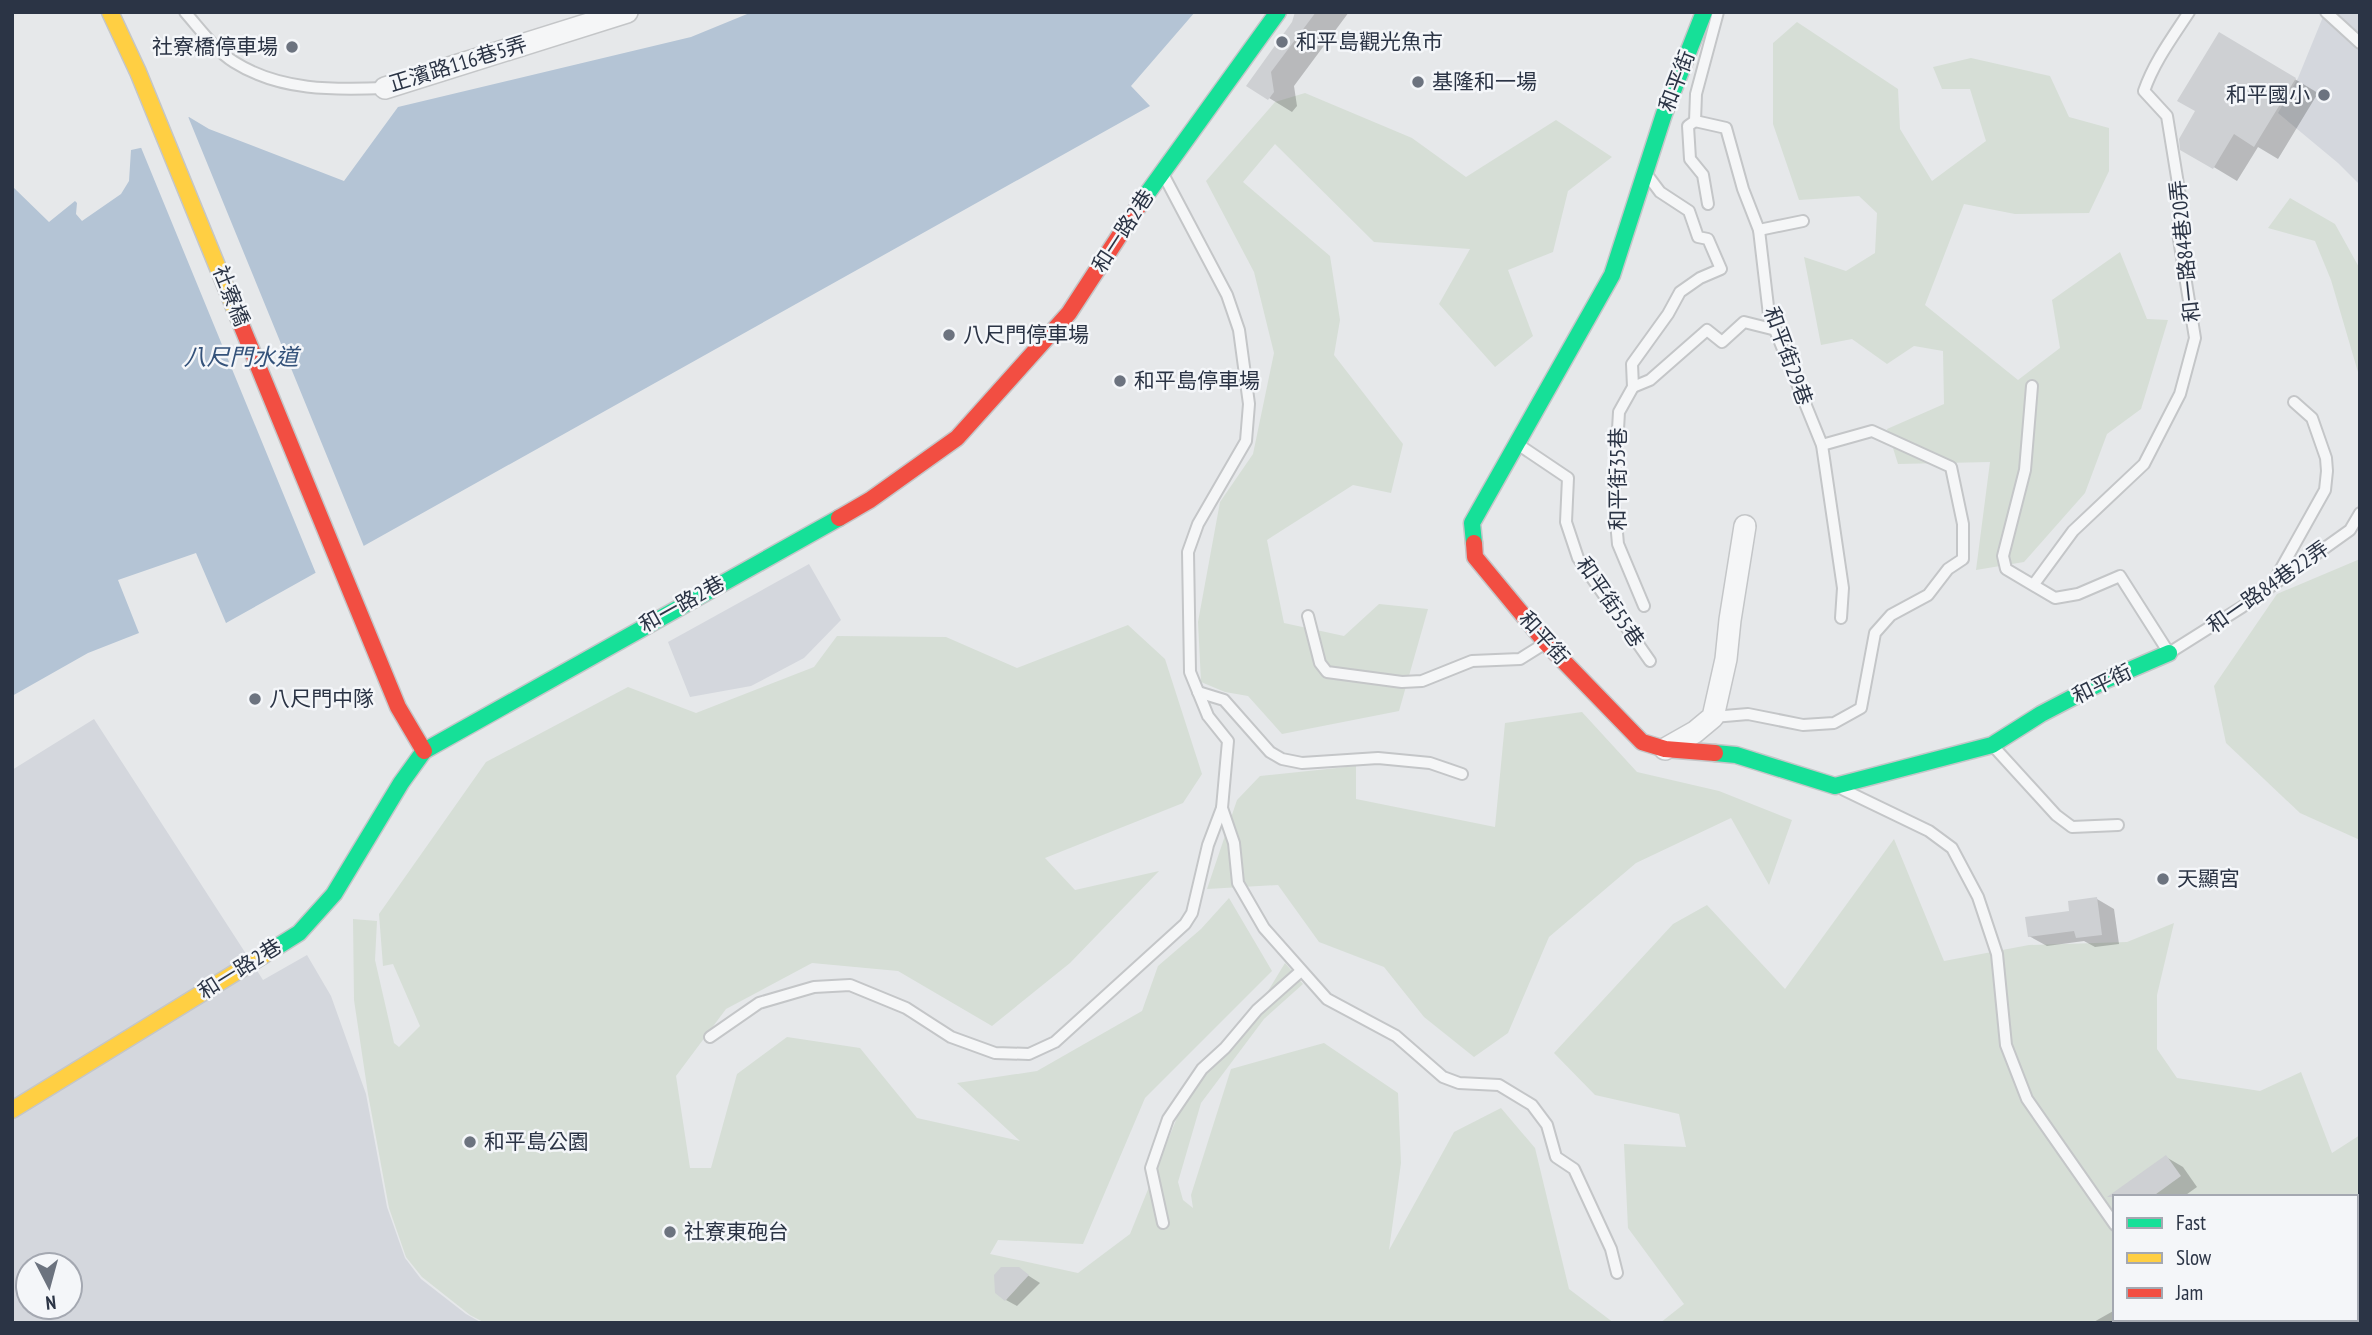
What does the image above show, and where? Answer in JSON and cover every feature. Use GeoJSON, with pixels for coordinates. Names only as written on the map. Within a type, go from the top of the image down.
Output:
{"type":"FeatureCollection","features":[{"type":"Feature","properties":{"kind":"street","name":"社寮橋"},"geometry":{"type":"LineString","coordinates":[[110,12],[138,72],[398,707],[424,751]]}},
{"type":"Feature","properties":{"kind":"street","name":"正濱路116巷5弄"},"geometry":{"type":"LineString","coordinates":[[385,88],[627,12]]}},
{"type":"Feature","properties":{"kind":"street","name":"和一路2巷"},"geometry":{"type":"LineString","coordinates":[[12,1110],[299,933],[334,894],[401,783],[424,751],[870,500],[957,438],[1069,313],[1161,172],[1278,12]]}},
{"type":"Feature","properties":{"kind":"street","name":"和平街"},"geometry":{"type":"LineString","coordinates":[[1704,12],[1644,171],[1612,275],[1472,523],[1475,557],[1546,643],[1642,742],[1665,749],[1736,755],[1835,786],[1992,745],[2041,714],[2106,680],[2169,653]]}},
{"type":"Feature","properties":{"kind":"street"},"geometry":{"type":"LineString","coordinates":[[1665,749],[1695,732],[1713,717],[1726,659],[1745,526]]}},
{"type":"Feature","properties":{"kind":"lane","name":"正濱路116巷5弄"},"geometry":{"type":"LineString","coordinates":[[185,12],[232,61],[260,75],[317,89],[385,88]]}},
{"type":"Feature","properties":{"kind":"lane"},"geometry":{"type":"LineString","coordinates":[[1708,204],[1703,175],[1690,159],[1688,126],[1695,121],[1696,94],[1718,12]]}},
{"type":"Feature","properties":{"kind":"lane","name":"和一路84巷20弄"},"geometry":{"type":"LineString","coordinates":[[2034,584],[2073,531],[2144,464],[2180,394],[2195,338],[2179,233],[2180,195],[2166,116],[2144,92],[2163,50],[2189,12]]}},
{"type":"Feature","properties":{"kind":"lane"},"geometry":{"type":"LineString","coordinates":[[2326,12],[2360,43]]}},
{"type":"Feature","properties":{"kind":"lane","name":"和平街29巷"},"geometry":{"type":"LineString","coordinates":[[1695,121],[1726,128],[1743,189],[1759,230],[1769,315],[1822,445],[1843,588],[1841,618]]}},
{"type":"Feature","properties":{"kind":"lane","name":"和平街35巷"},"geometry":{"type":"LineString","coordinates":[[1644,171],[1660,192],[1689,211],[1698,237],[1708,239],[1721,269],[1700,278],[1680,292],[1668,314],[1632,364],[1633,387],[1619,412],[1614,499],[1618,544],[1644,606]]}},
{"type":"Feature","properties":{"kind":"lane"},"geometry":{"type":"LineString","coordinates":[[710,1037],[759,1003],[814,987],[850,985],[906,1008],[951,1037],[995,1053],[1029,1054],[1055,1042],[1185,924],[1192,913],[1208,845],[1222,808],[1228,741],[1208,716],[1190,672],[1188,552],[1198,524],[1246,441],[1249,404],[1239,330],[1227,295],[1161,172]]}},
{"type":"Feature","properties":{"kind":"lane"},"geometry":{"type":"LineString","coordinates":[[1759,230],[1803,220]]}},
{"type":"Feature","properties":{"kind":"lane"},"geometry":{"type":"LineString","coordinates":[[1633,387],[1650,380],[1707,330],[1722,342],[1744,322],[1776,330]]}},
{"type":"Feature","properties":{"kind":"lane"},"geometry":{"type":"LineString","coordinates":[[2032,386],[2025,470],[2003,556],[2006,569],[2055,598],[2078,594],[2120,576],[2169,653]]}},
{"type":"Feature","properties":{"kind":"lane"},"geometry":{"type":"LineString","coordinates":[[2271,586],[2325,490],[2326,458],[2312,418],[2294,402]]}},
{"type":"Feature","properties":{"kind":"lane"},"geometry":{"type":"LineString","coordinates":[[1713,717],[1748,714],[1803,725],[1834,723],[1861,708],[1875,633],[1891,615],[1928,595],[1948,569],[1963,559],[1963,524],[1951,467],[1872,431],[1822,445]]}},
{"type":"Feature","properties":{"kind":"lane","name":"和平街55巷"},"geometry":{"type":"LineString","coordinates":[[1517,443],[1568,478],[1566,522],[1578,558],[1650,662]]}},
{"type":"Feature","properties":{"kind":"lane","name":"和一路84巷22弄"},"geometry":{"type":"LineString","coordinates":[[2169,653],[2242,607],[2350,530],[2360,513]]}},
{"type":"Feature","properties":{"kind":"lane"},"geometry":{"type":"LineString","coordinates":[[1308,616],[1320,663],[1327,672],[1402,682],[1422,681],[1472,661],[1520,659],[1546,643]]}},
{"type":"Feature","properties":{"kind":"lane"},"geometry":{"type":"LineString","coordinates":[[1198,692],[1224,700],[1270,752],[1282,759],[1302,763],[1378,758],[1430,763],[1462,774]]}},
{"type":"Feature","properties":{"kind":"lane"},"geometry":{"type":"LineString","coordinates":[[1992,745],[2056,815],[2072,827],[2118,825]]}},
{"type":"Feature","properties":{"kind":"lane"},"geometry":{"type":"LineString","coordinates":[[1835,786],[1929,831],[1952,848],[1978,897],[1997,954],[2006,1045],[2027,1099],[2113,1222]]}},
{"type":"Feature","properties":{"kind":"lane"},"geometry":{"type":"LineString","coordinates":[[1222,808],[1234,843],[1238,883],[1264,928],[1327,999],[1396,1036],[1443,1077],[1459,1083],[1499,1085],[1532,1105],[1547,1125],[1556,1157],[1574,1169],[1611,1249],[1617,1273]]}},
{"type":"Feature","properties":{"kind":"lane"},"geometry":{"type":"LineString","coordinates":[[1163,1223],[1151,1168],[1168,1119],[1202,1069],[1225,1048],[1257,1010],[1301,971]]}},
{"type":"Feature","properties":{"kind":"shaded area","name":"和平國小"},"geometry":{"type":"Polygon","coordinates":[[[2325,12],[2360,12],[2360,185],[2278,113],[2298,78],[2325,12]]]}},
{"type":"Feature","properties":{"kind":"shaded area"},"geometry":{"type":"Polygon","coordinates":[[[1797,22],[1898,89],[1900,129],[1932,181],[1986,141],[1970,89],[1942,89],[1933,67],[1971,58],[2050,76],[2069,117],[2109,128],[2109,171],[2089,213],[2015,214],[1964,204],[1925,305],[2018,380],[2060,348],[2052,300],[2120,252],[2147,319],[2168,320],[2141,409],[2107,434],[2085,493],[2024,562],[1976,570],[1990,462],[1898,464],[1887,429],[1944,404],[1943,351],[1914,346],[1887,364],[1852,339],[1821,345],[1804,257],[1846,271],[1875,253],[1877,213],[1859,196],[1799,200],[1773,124],[1773,43],[1797,22]]]}},
{"type":"Feature","properties":{"kind":"shaded area"},"geometry":{"type":"Polygon","coordinates":[[[1305,93],[1412,138],[1466,177],[1556,120],[1612,157],[1568,191],[1553,252],[1508,270],[1533,336],[1495,367],[1439,304],[1470,249],[1374,242],[1275,144],[1243,182],[1330,256],[1340,320],[1334,355],[1403,444],[1391,493],[1353,485],[1267,540],[1284,623],[1344,636],[1379,604],[1428,609],[1399,711],[1282,734],[1248,696],[1225,692],[1201,682],[1198,622],[1220,502],[1253,454],[1274,353],[1254,272],[1206,181],[1275,102],[1305,93]]]}},
{"type":"Feature","properties":{"kind":"shaded area"},"geometry":{"type":"Polygon","coordinates":[[[2290,198],[2335,224],[2360,269],[2360,379],[2331,280],[2315,241],[2268,228],[2290,198]]]}},
{"type":"Feature","properties":{"kind":"shaded area"},"geometry":{"type":"Polygon","coordinates":[[[2360,559],[2360,840],[2300,813],[2226,743],[2214,686],[2277,594],[2360,559]]]}},
{"type":"Feature","properties":{"kind":"shaded area"},"geometry":{"type":"Polygon","coordinates":[[[809,564],[841,620],[804,658],[751,686],[690,697],[668,642],[809,564]]]}},
{"type":"Feature","properties":{"kind":"shaded area"},"geometry":{"type":"Polygon","coordinates":[[[1128,625],[1165,659],[1202,774],[1183,803],[1045,858],[1075,890],[1159,871],[1070,963],[992,1026],[898,971],[812,963],[726,1009],[676,1076],[690,1168],[711,1168],[737,1074],[787,1037],[860,1048],[917,1118],[1020,1141],[957,1083],[1037,1071],[1142,1011],[1158,966],[1201,929],[1229,898],[1272,971],[1145,1098],[1083,1244],[998,1240],[990,1254],[1078,1273],[1130,1234],[1193,1078],[1265,996],[1285,963],[1303,984],[1264,1019],[1201,1103],[1178,1182],[1183,1200],[1193,1208],[1191,1195],[1231,1069],[1324,1043],[1398,1093],[1401,1163],[1389,1250],[1454,1132],[1501,1108],[1535,1148],[1569,1289],[1614,1323],[485,1323],[470,1315],[422,1277],[406,1257],[389,1208],[354,1000],[353,919],[377,921],[375,960],[394,1043],[399,1047],[420,1026],[393,964],[383,966],[379,914],[486,762],[628,687],[696,713],[814,667],[837,636],[946,637],[1017,668],[1128,625]]]}},
{"type":"Feature","properties":{"kind":"shaded area"},"geometry":{"type":"Polygon","coordinates":[[[1582,712],[1637,772],[1719,791],[1792,820],[1769,885],[1731,818],[1636,863],[1549,937],[1508,1033],[1474,1057],[1424,1017],[1384,967],[1319,942],[1278,885],[1207,889],[1237,800],[1260,776],[1356,766],[1356,799],[1495,827],[1505,723],[1582,712]]]}},
{"type":"Feature","properties":{"kind":"shaded area"},"geometry":{"type":"Polygon","coordinates":[[[94,719],[263,980],[307,955],[331,996],[366,1094],[387,1207],[405,1258],[421,1279],[482,1323],[12,1323],[12,770],[94,719]]]}},
{"type":"Feature","properties":{"kind":"shaded area"},"geometry":{"type":"Polygon","coordinates":[[[1894,839],[1944,961],[2029,945],[2127,942],[2174,923],[2157,995],[2157,1049],[2177,1078],[2260,1091],[2301,1072],[2332,1153],[2360,1135],[2360,1323],[1660,1323],[1684,1304],[1628,1228],[1624,1144],[1686,1147],[1679,1114],[1595,1095],[1554,1053],[1673,924],[1707,905],[1785,989],[1894,839]]]}},
{"type":"Feature","properties":{"kind":"water","name":"八尺門水道"},"geometry":{"type":"Polygon","coordinates":[[[752,12],[1195,12],[1131,86],[1150,106],[226,623],[196,553],[118,580],[139,633],[88,653],[12,696],[12,186],[49,222],[75,201],[76,214],[82,221],[121,194],[129,181],[131,150],[154,145],[166,129],[189,117],[209,129],[344,181],[398,107],[691,37],[752,12]]]}},
{"type":"Feature","properties":{"kind":"pier"},"geometry":{"type":"Polygon","coordinates":[[[187,114],[365,549],[317,576],[140,145],[152,142],[164,126],[187,114]]]}},
{"type":"Feature","properties":{"kind":"building","name":"和平島觀光魚市"},"geometry":{"type":"Polygon","coordinates":[[[1295,12],[1316,12],[1271,72],[1274,92],[1268,100],[1246,86],[1292,22],[1295,12]]]}},
{"type":"Feature","properties":{"kind":"building"},"geometry":{"type":"Polygon","coordinates":[[[2219,32],[2296,78],[2254,147],[2234,134],[2213,169],[2180,150],[2179,139],[2195,111],[2177,101],[2219,32]]]}},
{"type":"Feature","properties":{"kind":"building"},"geometry":{"type":"Polygon","coordinates":[[[2097,897],[2102,935],[2076,938],[2074,931],[2028,937],[2025,917],[2069,911],[2068,901],[2097,897]]]}},
{"type":"Feature","properties":{"kind":"building"},"geometry":{"type":"Polygon","coordinates":[[[2166,1155],[2181,1176],[2155,1195],[2107,1197],[2166,1155]]]}},
{"type":"Feature","properties":{"kind":"building"},"geometry":{"type":"Polygon","coordinates":[[[1001,1267],[1019,1267],[1029,1275],[1005,1301],[995,1293],[994,1275],[1001,1267]]]}},
{"type":"Feature","properties":{"kind":"traffic: fast"},"geometry":{"type":"LineString","coordinates":[[1144,198],[1278,12]]}},
{"type":"Feature","properties":{"kind":"traffic: fast"},"geometry":{"type":"LineString","coordinates":[[1474,543],[1472,523],[1612,275],[1664,114],[1704,12]]}},
{"type":"Feature","properties":{"kind":"traffic: fast"},"geometry":{"type":"LineString","coordinates":[[272,950],[299,933],[334,894],[401,783],[424,751],[839,518]]}},
{"type":"Feature","properties":{"kind":"traffic: fast"},"geometry":{"type":"LineString","coordinates":[[1715,753],[1736,755],[1835,786],[1992,745],[2041,714],[2106,680],[2169,653]]}},
{"type":"Feature","properties":{"kind":"traffic: slow"},"geometry":{"type":"LineString","coordinates":[[110,12],[138,72],[240,322]]}},
{"type":"Feature","properties":{"kind":"traffic: slow"},"geometry":{"type":"LineString","coordinates":[[12,1110],[272,950]]}},
{"type":"Feature","properties":{"kind":"traffic: jam"},"geometry":{"type":"LineString","coordinates":[[839,518],[870,500],[957,438],[1069,313],[1144,198]]}},
{"type":"Feature","properties":{"kind":"traffic: jam"},"geometry":{"type":"LineString","coordinates":[[240,322],[398,707],[424,751]]}},
{"type":"Feature","properties":{"kind":"traffic: jam"},"geometry":{"type":"LineString","coordinates":[[1474,543],[1475,557],[1546,643],[1642,742],[1665,749],[1715,753]]}},
{"type":"Feature","properties":{"kind":"place","name":"和平島觀光魚市"},"geometry":{"type":"Point","coordinates":[1282,42]}},
{"type":"Feature","properties":{"kind":"place","name":"社寮橋停車場"},"geometry":{"type":"Point","coordinates":[292,47]}},
{"type":"Feature","properties":{"kind":"place","name":"基隆和一場"},"geometry":{"type":"Point","coordinates":[1418,82]}},
{"type":"Feature","properties":{"kind":"place","name":"和平國小"},"geometry":{"type":"Point","coordinates":[2324,95]}},
{"type":"Feature","properties":{"kind":"place","name":"八尺門停車場"},"geometry":{"type":"Point","coordinates":[949,335]}},
{"type":"Feature","properties":{"kind":"place","name":"和平島停車場"},"geometry":{"type":"Point","coordinates":[1120,381]}},
{"type":"Feature","properties":{"kind":"place","name":"八尺門中隊"},"geometry":{"type":"Point","coordinates":[255,699]}},
{"type":"Feature","properties":{"kind":"place","name":"天顯宮"},"geometry":{"type":"Point","coordinates":[2163,879]}},
{"type":"Feature","properties":{"kind":"place","name":"和平島公園"},"geometry":{"type":"Point","coordinates":[470,1142]}},
{"type":"Feature","properties":{"kind":"place","name":"社寮東砲台"},"geometry":{"type":"Point","coordinates":[670,1232]}}]}
